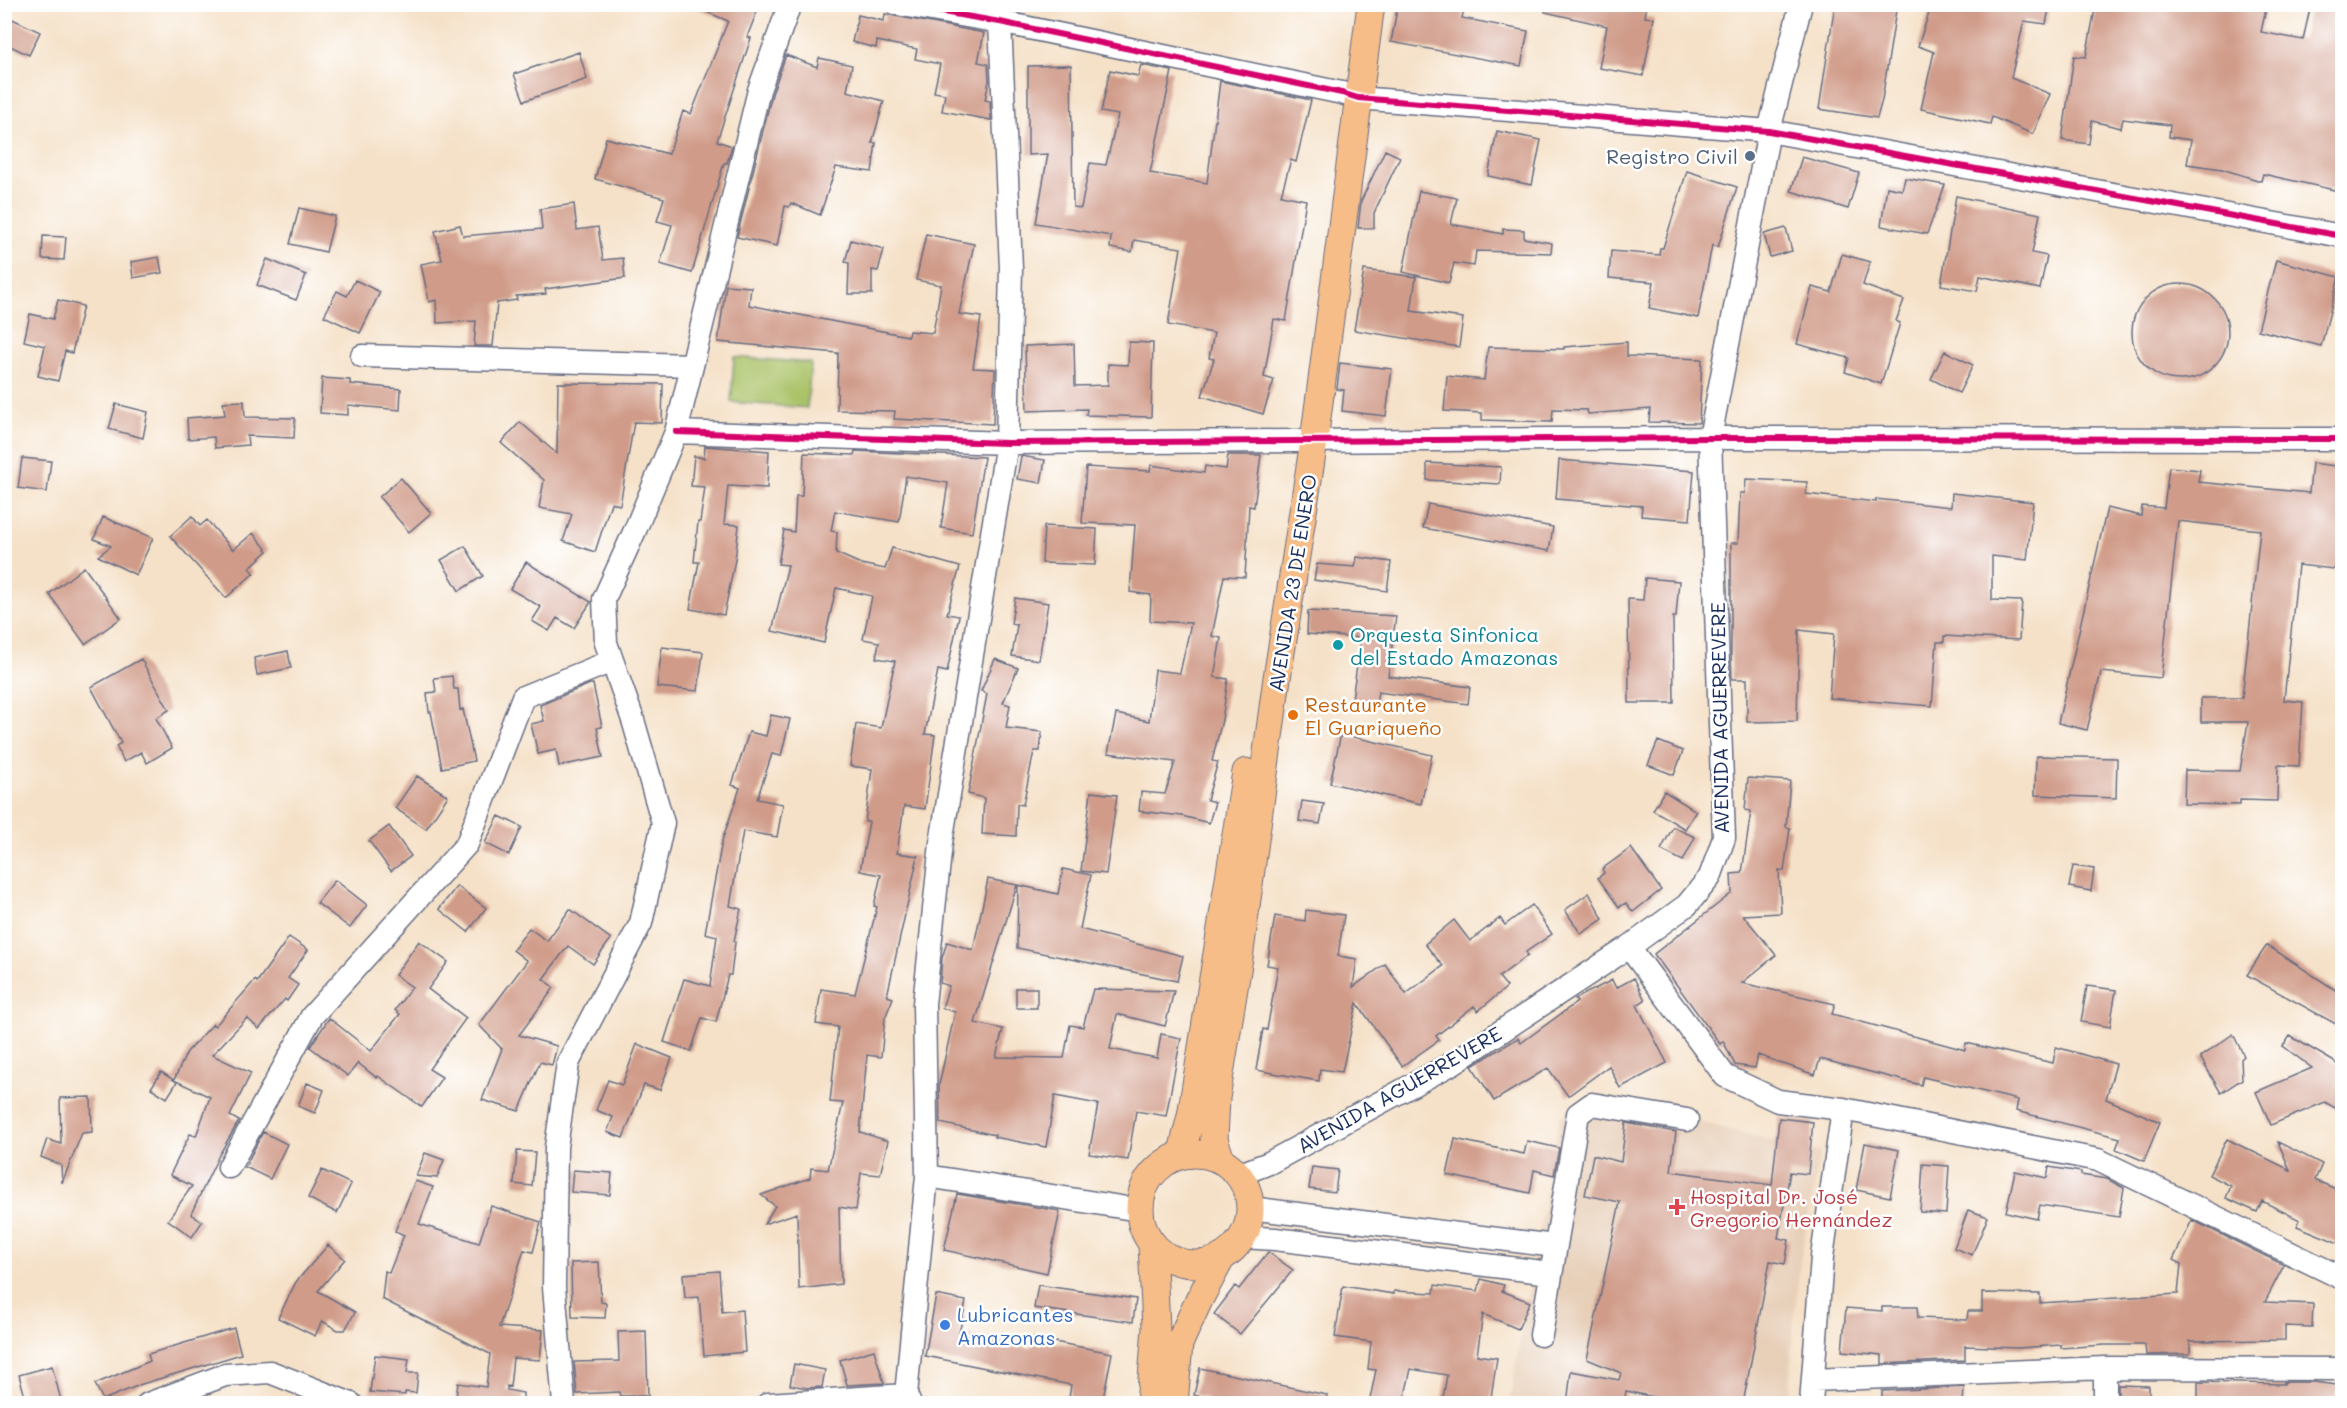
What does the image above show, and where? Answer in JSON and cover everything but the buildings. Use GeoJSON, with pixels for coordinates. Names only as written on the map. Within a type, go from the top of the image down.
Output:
{"type":"FeatureCollection","features":[{"type":"Feature","properties":{"kind":"main road","name":"AVENIDA 23 DE ENERO"},"geometry":{"type":"LineString","coordinates":[[1250,1208],[1244,1185],[1230,1168],[1214,1139],[1215,1098],[1239,958],[1350,96],[1354,4]]}},
{"type":"Feature","properties":{"kind":"main road","name":"AVENIDA 23 DE ENERO"},"geometry":{"type":"LineString","coordinates":[[1350,96],[1371,4]]}},
{"type":"Feature","properties":{"kind":"main road","name":"AVENIDA 23 DE ENERO"},"geometry":{"type":"LineString","coordinates":[[1181,1156],[1191,1116],[1306,441]]}},
{"type":"Feature","properties":{"kind":"main road"},"geometry":{"type":"LineString","coordinates":[[1230,1168],[1208,1155],[1181,1156],[1164,1163],[1150,1176],[1142,1192],[1139,1210],[1143,1228],[1152,1244],[1163,1255],[1177,1262],[1208,1263],[1222,1257],[1242,1237],[1248,1223],[1250,1208]]}},
{"type":"Feature","properties":{"kind":"main road"},"geometry":{"type":"LineString","coordinates":[[1150,1404],[1156,1329],[1152,1244]]}},
{"type":"Feature","properties":{"kind":"main road"},"geometry":{"type":"LineString","coordinates":[[1174,1404],[1179,1344],[1199,1299],[1222,1257]]}},
{"type":"Feature","properties":{"kind":"street"},"geometry":{"type":"LineString","coordinates":[[564,1404],[554,1287],[556,1148],[568,1063],[641,923],[663,823],[633,720],[606,643],[604,599],[676,432],[759,90],[790,4]]}},
{"type":"Feature","properties":{"kind":"street"},"geometry":{"type":"LineString","coordinates":[[897,4],[999,13],[1350,96],[1769,131],[2343,236]]}},
{"type":"Feature","properties":{"kind":"street","name":"AVENIDA AGUERREVERE"},"geometry":{"type":"LineString","coordinates":[[1230,1168],[1269,1163],[1454,1063],[1629,947],[1687,905],[1710,877],[1724,838],[1710,438],[1769,131],[1801,4]]}},
{"type":"Feature","properties":{"kind":"street"},"geometry":{"type":"LineString","coordinates":[[768,1404],[908,1399],[927,1176],[924,1004],[940,843],[1007,443],[1011,268],[999,13]]}},
{"type":"Feature","properties":{"kind":"street"},"geometry":{"type":"LineString","coordinates":[[362,356],[692,364]]}},
{"type":"Feature","properties":{"kind":"street"},"geometry":{"type":"LineString","coordinates":[[676,432],[1007,443],[1710,438],[2343,439]]}},
{"type":"Feature","properties":{"kind":"street"},"geometry":{"type":"LineString","coordinates":[[229,1167],[312,1016],[467,844],[523,697],[612,661]]}},
{"type":"Feature","properties":{"kind":"street"},"geometry":{"type":"LineString","coordinates":[[1629,947],[1725,1076],[1778,1101],[1843,1109],[2097,1160],[2343,1278]]}},
{"type":"Feature","properties":{"kind":"street"},"geometry":{"type":"LineString","coordinates":[[1541,1335],[1578,1114],[1592,1104],[1687,1120]]}},
{"type":"Feature","properties":{"kind":"street"},"geometry":{"type":"LineString","coordinates":[[1811,1404],[1822,1257],[1843,1109]]}},
{"type":"Feature","properties":{"kind":"street"},"geometry":{"type":"LineString","coordinates":[[927,1176],[1139,1210]]}},
{"type":"Feature","properties":{"kind":"street"},"geometry":{"type":"LineString","coordinates":[[1250,1208],[1555,1246]]}},
{"type":"Feature","properties":{"kind":"street"},"geometry":{"type":"LineString","coordinates":[[1242,1237],[1275,1239],[1550,1273]]}},
{"type":"Feature","properties":{"kind":"street"},"geometry":{"type":"LineString","coordinates":[[1813,1380],[2104,1368],[2343,1369]]}},
{"type":"Feature","properties":{"kind":"street"},"geometry":{"type":"LineString","coordinates":[[2104,1368],[2105,1404]]}},
{"type":"Feature","properties":{"kind":"street"},"geometry":{"type":"LineString","coordinates":[[148,1404],[225,1375],[270,1372],[351,1404]]}},
{"type":"Feature","properties":{"kind":"shaded area","name":"Hospital Dr. José Gregorio Hernández"},"geometry":{"type":"Polygon","coordinates":[[[1596,1095],[1820,1153],[1800,1261],[1792,1338],[1790,1403],[1509,1404],[1560,1117],[1596,1095]]]}},
{"type":"Feature","properties":{"kind":"green space"},"geometry":{"type":"Polygon","coordinates":[[[734,357],[811,363],[807,408],[731,402],[734,357]]]}},
{"type":"Feature","properties":{"kind":"cycle path"},"geometry":{"type":"LineString","coordinates":[[897,4],[1000,22],[1358,98],[1769,131],[2342,236]]}},
{"type":"Feature","properties":{"kind":"cycle path"},"geometry":{"type":"LineString","coordinates":[[676,432],[1007,443],[1710,438],[2342,439]]}},
{"type":"Feature","properties":{"kind":"place","name":"Registro Civil"},"geometry":{"type":"Point","coordinates":[1750,156]}},
{"type":"Feature","properties":{"kind":"place","name":"Orquesta Sinfonica del Estado Amazonas"},"geometry":{"type":"Point","coordinates":[1338,645]}},
{"type":"Feature","properties":{"kind":"place","name":"Restaurante El Guariqueño"},"geometry":{"type":"Point","coordinates":[1293,715]}},
{"type":"Feature","properties":{"kind":"place","name":"Hospital Dr. José Gregorio Hernández"},"geometry":{"type":"Point","coordinates":[1677,1207]}},
{"type":"Feature","properties":{"kind":"place","name":"Lubricantes Amazonas"},"geometry":{"type":"Point","coordinates":[945,1325]}}]}
